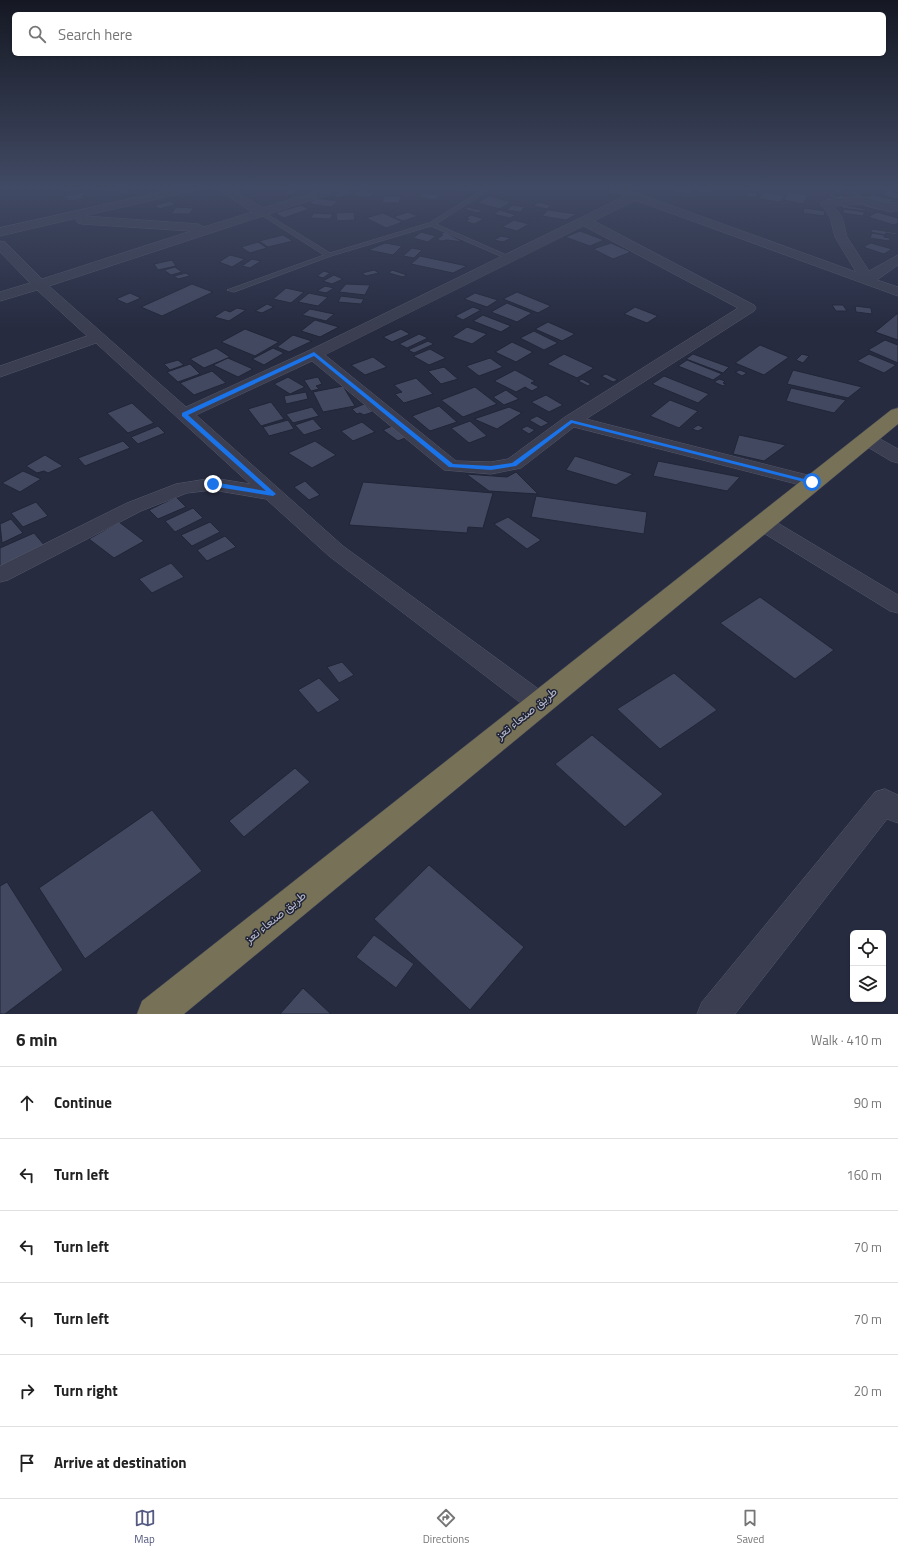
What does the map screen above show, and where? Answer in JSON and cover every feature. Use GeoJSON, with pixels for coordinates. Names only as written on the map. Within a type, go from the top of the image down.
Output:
{"type":"FeatureCollection","features":[{"type":"Feature","properties":{"kind":"highway","name":"طريق صنعاء تعز"},"geometry":{"type":"LineString","coordinates":[[155,1014],[539,703],[764,524],[812,482],[898,414]]}},
{"type":"Feature","properties":{"kind":"street"},"geometry":{"type":"LineString","coordinates":[[0,297],[192,234]]}},
{"type":"Feature","properties":{"kind":"street"},"geometry":{"type":"LineString","coordinates":[[184,414],[314,354],[557,234]]}},
{"type":"Feature","properties":{"kind":"street"},"geometry":{"type":"LineString","coordinates":[[314,354],[451,466],[491,468],[514,464],[571,421],[749,308],[609,234]]}},
{"type":"Feature","properties":{"kind":"street"},"geometry":{"type":"LineString","coordinates":[[739,234],[898,292]]}},
{"type":"Feature","properties":{"kind":"street"},"geometry":{"type":"LineString","coordinates":[[840,234],[869,282]]}},
{"type":"Feature","properties":{"kind":"street"},"geometry":{"type":"LineString","coordinates":[[0,245],[39,284],[336,550],[539,703]]}},
{"type":"Feature","properties":{"kind":"street"},"geometry":{"type":"LineString","coordinates":[[869,282],[872,275],[898,259]]}},
{"type":"Feature","properties":{"kind":"street"},"geometry":{"type":"LineString","coordinates":[[0,372],[98,336]]}},
{"type":"Feature","properties":{"kind":"street"},"geometry":{"type":"LineString","coordinates":[[571,421],[812,482]]}},
{"type":"Feature","properties":{"kind":"street"},"geometry":{"type":"LineString","coordinates":[[867,439],[898,456]]}},
{"type":"Feature","properties":{"kind":"street"},"geometry":{"type":"LineString","coordinates":[[0,575],[134,507],[183,488],[213,484],[273,494]]}},
{"type":"Feature","properties":{"kind":"street"},"geometry":{"type":"LineString","coordinates":[[764,524],[898,605]]}},
{"type":"Feature","properties":{"kind":"street"},"geometry":{"type":"LineString","coordinates":[[714,1014],[885,801],[898,811]]}},
{"type":"Feature","properties":{"kind":"lane"},"geometry":{"type":"LineString","coordinates":[[296,234],[329,255]]}},
{"type":"Feature","properties":{"kind":"lane"},"geometry":{"type":"LineString","coordinates":[[231,290],[329,255],[397,234]]}},
{"type":"Feature","properties":{"kind":"lane"},"geometry":{"type":"LineString","coordinates":[[455,234],[509,258]]}},
{"type":"Feature","properties":{"kind":"building"},"geometry":{"type":"Polygon","coordinates":[[[418,234],[436,236],[428,242],[413,238],[418,234]]]}},
{"type":"Feature","properties":{"kind":"building"},"geometry":{"type":"Polygon","coordinates":[[[440,234],[449,234],[463,242],[447,240],[441,241],[437,239],[443,235],[440,234]]]}},
{"type":"Feature","properties":{"kind":"building"},"geometry":{"type":"Polygon","coordinates":[[[572,234],[589,234],[604,240],[590,246],[565,237],[572,234]]]}},
{"type":"Feature","properties":{"kind":"building"},"geometry":{"type":"Polygon","coordinates":[[[871,234],[880,234],[890,238],[889,241],[870,238],[871,234]]]}},
{"type":"Feature","properties":{"kind":"building"},"geometry":{"type":"Polygon","coordinates":[[[283,235],[293,241],[268,247],[259,241],[283,235]]]}},
{"type":"Feature","properties":{"kind":"building"},"geometry":{"type":"Polygon","coordinates":[[[501,236],[511,238],[503,242],[494,240],[501,236]]]}},
{"type":"Feature","properties":{"kind":"building"},"geometry":{"type":"Polygon","coordinates":[[[258,242],[267,248],[250,253],[241,247],[258,242]]]}},
{"type":"Feature","properties":{"kind":"building"},"geometry":{"type":"Polygon","coordinates":[[[385,243],[402,246],[393,255],[368,250],[385,243]]]}},
{"type":"Feature","properties":{"kind":"building"},"geometry":{"type":"Polygon","coordinates":[[[611,243],[631,252],[613,259],[593,249],[611,243]]]}},
{"type":"Feature","properties":{"kind":"building"},"geometry":{"type":"Polygon","coordinates":[[[871,243],[892,249],[884,254],[863,247],[871,243]]]}},
{"type":"Feature","properties":{"kind":"building"},"geometry":{"type":"Polygon","coordinates":[[[412,248],[422,250],[414,258],[403,256],[412,248]]]}},
{"type":"Feature","properties":{"kind":"building"},"geometry":{"type":"Polygon","coordinates":[[[230,255],[245,259],[232,267],[219,262],[230,255]]]}},
{"type":"Feature","properties":{"kind":"building"},"geometry":{"type":"Polygon","coordinates":[[[420,256],[467,266],[453,273],[411,264],[420,256]]]}},
{"type":"Feature","properties":{"kind":"building"},"geometry":{"type":"Polygon","coordinates":[[[252,259],[261,261],[250,268],[242,266],[252,259]]]}},
{"type":"Feature","properties":{"kind":"building"},"geometry":{"type":"Polygon","coordinates":[[[172,260],[176,266],[158,270],[154,264],[172,260]]]}},
{"type":"Feature","properties":{"kind":"building"},"geometry":{"type":"Polygon","coordinates":[[[175,267],[182,272],[171,275],[164,270],[175,267]]]}},
{"type":"Feature","properties":{"kind":"building"},"geometry":{"type":"Polygon","coordinates":[[[374,270],[379,273],[366,276],[362,273],[374,270]]]}},
{"type":"Feature","properties":{"kind":"building"},"geometry":{"type":"Polygon","coordinates":[[[392,270],[407,275],[403,277],[389,273],[392,270]]]}},
{"type":"Feature","properties":{"kind":"building"},"geometry":{"type":"Polygon","coordinates":[[[324,271],[330,273],[323,278],[317,276],[324,271]]]}},
{"type":"Feature","properties":{"kind":"building"},"geometry":{"type":"Polygon","coordinates":[[[186,273],[190,276],[178,279],[174,276],[186,273]]]}},
{"type":"Feature","properties":{"kind":"building"},"geometry":{"type":"Polygon","coordinates":[[[334,275],[343,279],[332,284],[323,281],[334,275]]]}},
{"type":"Feature","properties":{"kind":"building"},"geometry":{"type":"Polygon","coordinates":[[[192,284],[213,292],[162,316],[141,307],[192,284]]]}},
{"type":"Feature","properties":{"kind":"building"},"geometry":{"type":"Polygon","coordinates":[[[346,284],[370,285],[365,295],[339,292],[346,284]]]}},
{"type":"Feature","properties":{"kind":"building"},"geometry":{"type":"Polygon","coordinates":[[[325,286],[334,288],[326,293],[317,291],[325,286]]]}},
{"type":"Feature","properties":{"kind":"building"},"geometry":{"type":"Polygon","coordinates":[[[286,288],[304,292],[291,303],[273,299],[286,288]]]}},
{"type":"Feature","properties":{"kind":"building"},"geometry":{"type":"Polygon","coordinates":[[[517,292],[551,306],[538,313],[503,299],[517,292]]]}},
{"type":"Feature","properties":{"kind":"building"},"geometry":{"type":"Polygon","coordinates":[[[130,293],[141,298],[127,304],[116,299],[130,293]]]}},
{"type":"Feature","properties":{"kind":"building"},"geometry":{"type":"Polygon","coordinates":[[[309,293],[328,297],[318,306],[298,302],[309,293]]]}},
{"type":"Feature","properties":{"kind":"building"},"geometry":{"type":"Polygon","coordinates":[[[475,293],[498,300],[487,307],[464,299],[475,293]]]}},
{"type":"Feature","properties":{"kind":"building"},"geometry":{"type":"Polygon","coordinates":[[[341,296],[364,299],[361,304],[338,302],[341,296]]]}},
{"type":"Feature","properties":{"kind":"building"},"geometry":{"type":"Polygon","coordinates":[[[507,303],[532,313],[517,322],[491,312],[507,303]]]}},
{"type":"Feature","properties":{"kind":"building"},"geometry":{"type":"Polygon","coordinates":[[[267,304],[274,307],[262,313],[255,311],[267,304]]]}},
{"type":"Feature","properties":{"kind":"building"},"geometry":{"type":"Polygon","coordinates":[[[832,305],[843,305],[847,311],[836,311],[832,305]]]}},
{"type":"Feature","properties":{"kind":"building"},"geometry":{"type":"Polygon","coordinates":[[[855,306],[871,308],[872,314],[856,312],[855,306]]]}},
{"type":"Feature","properties":{"kind":"building"},"geometry":{"type":"Polygon","coordinates":[[[473,307],[481,310],[463,320],[455,316],[473,307]]]}},
{"type":"Feature","properties":{"kind":"building"},"geometry":{"type":"Polygon","coordinates":[[[635,307],[658,316],[647,323],[624,314],[635,307]]]}},
{"type":"Feature","properties":{"kind":"building"},"geometry":{"type":"Polygon","coordinates":[[[237,308],[246,310],[229,321],[214,317],[225,310],[230,312],[237,308]]]}},
{"type":"Feature","properties":{"kind":"building"},"geometry":{"type":"Polygon","coordinates":[[[310,309],[334,314],[326,321],[302,315],[310,309]]]}},
{"type":"Feature","properties":{"kind":"building"},"geometry":{"type":"Polygon","coordinates":[[[898,313],[898,340],[875,332],[898,313]]]}},
{"type":"Feature","properties":{"kind":"building"},"geometry":{"type":"Polygon","coordinates":[[[483,315],[511,326],[501,332],[473,321],[483,315]]]}},
{"type":"Feature","properties":{"kind":"building"},"geometry":{"type":"Polygon","coordinates":[[[315,320],[339,327],[320,337],[301,331],[315,320]]]}},
{"type":"Feature","properties":{"kind":"building"},"geometry":{"type":"Polygon","coordinates":[[[548,322],[575,334],[562,341],[535,329],[548,322]]]}},
{"type":"Feature","properties":{"kind":"building"},"geometry":{"type":"Polygon","coordinates":[[[467,327],[487,334],[472,344],[452,337],[467,327]]]}},
{"type":"Feature","properties":{"kind":"building"},"geometry":{"type":"Polygon","coordinates":[[[245,329],[279,342],[255,356],[221,342],[245,329]]]}},
{"type":"Feature","properties":{"kind":"building"},"geometry":{"type":"Polygon","coordinates":[[[401,329],[410,334],[392,342],[383,337],[401,329]]]}},
{"type":"Feature","properties":{"kind":"building"},"geometry":{"type":"Polygon","coordinates":[[[534,331],[558,343],[544,350],[520,338],[534,331]]]}},
{"type":"Feature","properties":{"kind":"building"},"geometry":{"type":"Polygon","coordinates":[[[419,334],[428,338],[407,348],[399,344],[419,334]]]}},
{"type":"Feature","properties":{"kind":"building"},"geometry":{"type":"Polygon","coordinates":[[[293,335],[312,341],[289,352],[277,347],[293,335]]]}},
{"type":"Feature","properties":{"kind":"building"},"geometry":{"type":"Polygon","coordinates":[[[885,340],[898,345],[898,363],[868,350],[885,340]]]}},
{"type":"Feature","properties":{"kind":"building"},"geometry":{"type":"Polygon","coordinates":[[[428,341],[434,344],[414,353],[408,350],[428,341]]]}},
{"type":"Feature","properties":{"kind":"building"},"geometry":{"type":"Polygon","coordinates":[[[512,342],[533,352],[516,362],[495,352],[512,342]]]}},
{"type":"Feature","properties":{"kind":"building"},"geometry":{"type":"Polygon","coordinates":[[[760,345],[789,357],[764,375],[735,363],[760,345]]]}},
{"type":"Feature","properties":{"kind":"building"},"geometry":{"type":"Polygon","coordinates":[[[216,348],[230,357],[204,368],[190,359],[216,348]]]}},
{"type":"Feature","properties":{"kind":"building"},"geometry":{"type":"Polygon","coordinates":[[[273,348],[284,353],[264,365],[252,359],[273,348]]]}},
{"type":"Feature","properties":{"kind":"building"},"geometry":{"type":"Polygon","coordinates":[[[430,349],[446,358],[429,365],[413,356],[430,349]]]}},
{"type":"Feature","properties":{"kind":"building"},"geometry":{"type":"Polygon","coordinates":[[[564,354],[594,368],[577,378],[547,364],[564,354]]]}},
{"type":"Feature","properties":{"kind":"building"},"geometry":{"type":"Polygon","coordinates":[[[693,354],[729,367],[723,373],[686,359],[693,354]]]}},
{"type":"Feature","properties":{"kind":"building"},"geometry":{"type":"Polygon","coordinates":[[[802,354],[809,356],[803,363],[796,360],[802,354]]]}},
{"type":"Feature","properties":{"kind":"building"},"geometry":{"type":"Polygon","coordinates":[[[869,354],[896,365],[884,373],[857,361],[869,354]]]}},
{"type":"Feature","properties":{"kind":"building"},"geometry":{"type":"Polygon","coordinates":[[[373,357],[387,367],[365,375],[351,365],[373,357]]]}},
{"type":"Feature","properties":{"kind":"building"},"geometry":{"type":"Polygon","coordinates":[[[228,358],[253,369],[238,377],[213,365],[228,358]]]}},
{"type":"Feature","properties":{"kind":"building"},"geometry":{"type":"Polygon","coordinates":[[[490,358],[503,367],[479,376],[466,366],[490,358]]]}},
{"type":"Feature","properties":{"kind":"building"},"geometry":{"type":"Polygon","coordinates":[[[178,360],[184,365],[170,370],[164,364],[178,360]]]}},
{"type":"Feature","properties":{"kind":"building"},"geometry":{"type":"Polygon","coordinates":[[[687,360],[722,374],[713,380],[678,366],[687,360]]]}},
{"type":"Feature","properties":{"kind":"building"},"geometry":{"type":"Polygon","coordinates":[[[190,364],[200,374],[178,382],[167,372],[190,364]]]}},
{"type":"Feature","properties":{"kind":"building"},"geometry":{"type":"Polygon","coordinates":[[[444,367],[458,379],[441,384],[428,371],[444,367]]]}},
{"type":"Feature","properties":{"kind":"building"},"geometry":{"type":"Polygon","coordinates":[[[515,370],[535,381],[531,383],[539,387],[532,391],[525,387],[516,392],[494,381],[515,370]]]}},
{"type":"Feature","properties":{"kind":"building"},"geometry":{"type":"Polygon","coordinates":[[[740,370],[747,373],[742,376],[735,372],[740,370]]]}},
{"type":"Feature","properties":{"kind":"building"},"geometry":{"type":"Polygon","coordinates":[[[793,370],[862,387],[848,398],[787,384],[793,370]]]}},
{"type":"Feature","properties":{"kind":"building"},"geometry":{"type":"Polygon","coordinates":[[[212,371],[226,383],[194,395],[180,383],[212,371]]]}},
{"type":"Feature","properties":{"kind":"building"},"geometry":{"type":"Polygon","coordinates":[[[606,374],[618,380],[613,382],[601,376],[606,374]]]}},
{"type":"Feature","properties":{"kind":"building"},"geometry":{"type":"Polygon","coordinates":[[[664,376],[709,394],[698,403],[652,384],[664,376]]]}},
{"type":"Feature","properties":{"kind":"building"},"geometry":{"type":"Polygon","coordinates":[[[288,377],[305,387],[290,394],[274,384],[288,377]]]}},
{"type":"Feature","properties":{"kind":"building"},"geometry":{"type":"Polygon","coordinates":[[[318,377],[322,384],[316,386],[319,389],[311,391],[304,380],[318,377]]]}},
{"type":"Feature","properties":{"kind":"building"},"geometry":{"type":"Polygon","coordinates":[[[416,378],[433,394],[404,403],[395,394],[402,392],[394,385],[416,378]]]}},
{"type":"Feature","properties":{"kind":"building"},"geometry":{"type":"Polygon","coordinates":[[[582,379],[591,384],[588,386],[578,381],[582,379]]]}},
{"type":"Feature","properties":{"kind":"building"},"geometry":{"type":"Polygon","coordinates":[[[719,379],[725,381],[723,383],[726,384],[723,386],[714,382],[719,379]]]}},
{"type":"Feature","properties":{"kind":"building"},"geometry":{"type":"Polygon","coordinates":[[[343,386],[355,406],[323,412],[313,392],[343,386]]]}},
{"type":"Feature","properties":{"kind":"building"},"geometry":{"type":"Polygon","coordinates":[[[475,387],[497,404],[463,417],[441,400],[475,387]]]}},
{"type":"Feature","properties":{"kind":"building"},"geometry":{"type":"Polygon","coordinates":[[[791,388],[846,400],[834,413],[786,401],[791,388]]]}},
{"type":"Feature","properties":{"kind":"building"},"geometry":{"type":"Polygon","coordinates":[[[506,390],[519,399],[504,405],[493,397],[506,390]]]}},
{"type":"Feature","properties":{"kind":"building"},"geometry":{"type":"Polygon","coordinates":[[[306,392],[308,399],[286,404],[284,396],[306,392]]]}},
{"type":"Feature","properties":{"kind":"building"},"geometry":{"type":"Polygon","coordinates":[[[546,395],[563,405],[549,412],[531,402],[546,395]]]}},
{"type":"Feature","properties":{"kind":"building"},"geometry":{"type":"Polygon","coordinates":[[[670,400],[698,411],[679,428],[650,416],[670,400]]]}},
{"type":"Feature","properties":{"kind":"building"},"geometry":{"type":"Polygon","coordinates":[[[271,402],[284,419],[261,426],[248,409],[271,402]]]}},
{"type":"Feature","properties":{"kind":"building"},"geometry":{"type":"Polygon","coordinates":[[[132,403],[154,423],[128,433],[107,413],[132,403]]]}},
{"type":"Feature","properties":{"kind":"building"},"geometry":{"type":"Polygon","coordinates":[[[364,404],[373,412],[364,415],[360,413],[357,414],[352,409],[364,404]]]}},
{"type":"Feature","properties":{"kind":"building"},"geometry":{"type":"Polygon","coordinates":[[[439,406],[457,422],[430,431],[412,416],[439,406]]]}},
{"type":"Feature","properties":{"kind":"building"},"geometry":{"type":"Polygon","coordinates":[[[312,407],[319,416],[293,423],[286,414],[312,407]]]}},
{"type":"Feature","properties":{"kind":"building"},"geometry":{"type":"Polygon","coordinates":[[[509,407],[522,413],[497,429],[474,419],[509,407]]]}},
{"type":"Feature","properties":{"kind":"building"},"geometry":{"type":"Polygon","coordinates":[[[537,416],[549,423],[541,427],[529,420],[537,416]]]}},
{"type":"Feature","properties":{"kind":"building"},"geometry":{"type":"Polygon","coordinates":[[[313,419],[322,429],[304,435],[295,425],[313,419]]]}},
{"type":"Feature","properties":{"kind":"building"},"geometry":{"type":"Polygon","coordinates":[[[288,420],[294,429],[269,436],[263,427],[288,420]]]}},
{"type":"Feature","properties":{"kind":"building"},"geometry":{"type":"Polygon","coordinates":[[[470,421],[487,436],[469,443],[451,428],[470,421]]]}},
{"type":"Feature","properties":{"kind":"building"},"geometry":{"type":"Polygon","coordinates":[[[362,422],[375,432],[353,441],[341,431],[362,422]]]}},
{"type":"Feature","properties":{"kind":"building"},"geometry":{"type":"Polygon","coordinates":[[[394,425],[410,436],[398,441],[383,430],[394,425]]]}},
{"type":"Feature","properties":{"kind":"building"},"geometry":{"type":"Polygon","coordinates":[[[698,425],[704,428],[698,431],[692,429],[698,425]]]}},
{"type":"Feature","properties":{"kind":"building"},"geometry":{"type":"Polygon","coordinates":[[[158,426],[165,433],[138,444],[131,437],[158,426]]]}},
{"type":"Feature","properties":{"kind":"building"},"geometry":{"type":"Polygon","coordinates":[[[527,426],[535,430],[529,434],[521,429],[527,426]]]}},
{"type":"Feature","properties":{"kind":"building"},"geometry":{"type":"Polygon","coordinates":[[[739,435],[786,445],[764,461],[733,454],[739,435]]]}},
{"type":"Feature","properties":{"kind":"building"},"geometry":{"type":"Polygon","coordinates":[[[123,441],[130,448],[85,466],[78,458],[123,441]]]}},
{"type":"Feature","properties":{"kind":"building"},"geometry":{"type":"Polygon","coordinates":[[[315,441],[336,455],[312,468],[288,453],[315,441]]]}},
{"type":"Feature","properties":{"kind":"building"},"geometry":{"type":"Polygon","coordinates":[[[45,455],[63,466],[48,473],[44,471],[37,473],[26,466],[45,455]]]}},
{"type":"Feature","properties":{"kind":"building"},"geometry":{"type":"Polygon","coordinates":[[[575,456],[633,474],[616,485],[566,470],[575,456]]]}},
{"type":"Feature","properties":{"kind":"building"},"geometry":{"type":"Polygon","coordinates":[[[658,461],[740,477],[727,491],[653,476],[658,461]]]}},
{"type":"Feature","properties":{"kind":"building"},"geometry":{"type":"Polygon","coordinates":[[[23,471],[41,479],[20,492],[2,483],[23,471]]]}},
{"type":"Feature","properties":{"kind":"building"},"geometry":{"type":"Polygon","coordinates":[[[516,472],[538,494],[489,491],[466,474],[507,477],[516,472]]]}},
{"type":"Feature","properties":{"kind":"building"},"geometry":{"type":"Polygon","coordinates":[[[305,481],[320,495],[309,500],[294,487],[305,481]]]}},
{"type":"Feature","properties":{"kind":"building"},"geometry":{"type":"Polygon","coordinates":[[[363,482],[493,493],[483,528],[468,527],[467,533],[349,525],[363,482]]]}},
{"type":"Feature","properties":{"kind":"building"},"geometry":{"type":"Polygon","coordinates":[[[536,496],[647,512],[644,534],[531,517],[536,496]]]}},
{"type":"Feature","properties":{"kind":"building"},"geometry":{"type":"Polygon","coordinates":[[[176,497],[186,507],[158,519],[149,510],[176,497]]]}},
{"type":"Feature","properties":{"kind":"building"},"geometry":{"type":"Polygon","coordinates":[[[36,502],[48,516],[23,527],[11,513],[36,502]]]}},
{"type":"Feature","properties":{"kind":"building"},"geometry":{"type":"Polygon","coordinates":[[[193,508],[203,518],[175,532],[165,521],[193,508]]]}},
{"type":"Feature","properties":{"kind":"building"},"geometry":{"type":"Polygon","coordinates":[[[508,517],[541,540],[527,549],[494,524],[508,517]]]}},
{"type":"Feature","properties":{"kind":"building"},"geometry":{"type":"Polygon","coordinates":[[[11,519],[23,533],[2,543],[0,524],[11,519]]]}},
{"type":"Feature","properties":{"kind":"building"},"geometry":{"type":"Polygon","coordinates":[[[119,522],[144,541],[114,558],[89,539],[119,522]]]}},
{"type":"Feature","properties":{"kind":"building"},"geometry":{"type":"Polygon","coordinates":[[[210,522],[220,532],[192,546],[181,535],[210,522]]]}},
{"type":"Feature","properties":{"kind":"building"},"geometry":{"type":"Polygon","coordinates":[[[34,533],[45,546],[0,567],[0,548],[34,533]]]}},
{"type":"Feature","properties":{"kind":"building"},"geometry":{"type":"Polygon","coordinates":[[[225,536],[236,547],[207,561],[197,550],[225,536]]]}},
{"type":"Feature","properties":{"kind":"building"},"geometry":{"type":"Polygon","coordinates":[[[171,563],[184,577],[152,593],[139,579],[171,563]]]}},
{"type":"Feature","properties":{"kind":"building"},"geometry":{"type":"Polygon","coordinates":[[[760,597],[834,650],[795,679],[720,623],[760,597]]]}},
{"type":"Feature","properties":{"kind":"building"},"geometry":{"type":"Polygon","coordinates":[[[342,662],[354,675],[339,683],[327,667],[342,662]]]}},
{"type":"Feature","properties":{"kind":"building"},"geometry":{"type":"Polygon","coordinates":[[[674,673],[717,710],[660,749],[617,709],[674,673]]]}},
{"type":"Feature","properties":{"kind":"building"},"geometry":{"type":"Polygon","coordinates":[[[319,678],[340,700],[318,713],[298,690],[319,678]]]}},
{"type":"Feature","properties":{"kind":"building"},"geometry":{"type":"Polygon","coordinates":[[[592,735],[663,794],[625,827],[555,764],[592,735]]]}},
{"type":"Feature","properties":{"kind":"building"},"geometry":{"type":"Polygon","coordinates":[[[295,768],[310,782],[244,837],[229,821],[295,768]]]}},
{"type":"Feature","properties":{"kind":"building"},"geometry":{"type":"Polygon","coordinates":[[[152,810],[202,871],[85,959],[39,888],[152,810]]]}},
{"type":"Feature","properties":{"kind":"building"},"geometry":{"type":"Polygon","coordinates":[[[429,865],[524,947],[470,1010],[374,919],[429,865]]]}},
{"type":"Feature","properties":{"kind":"building"},"geometry":{"type":"Polygon","coordinates":[[[7,882],[63,970],[5,1014],[0,1014],[0,886],[7,882]]]}},
{"type":"Feature","properties":{"kind":"building"},"geometry":{"type":"Polygon","coordinates":[[[374,935],[414,964],[396,988],[356,957],[374,935]]]}},
{"type":"Feature","properties":{"kind":"building"},"geometry":{"type":"Polygon","coordinates":[[[303,988],[331,1014],[280,1014],[303,988]]]}},
{"type":"Feature","properties":{"kind":"route"},"geometry":{"type":"LineString","coordinates":[[213,484],[273,494],[184,414],[314,354],[451,466],[491,468],[514,464],[571,421],[812,482]]}}]}
